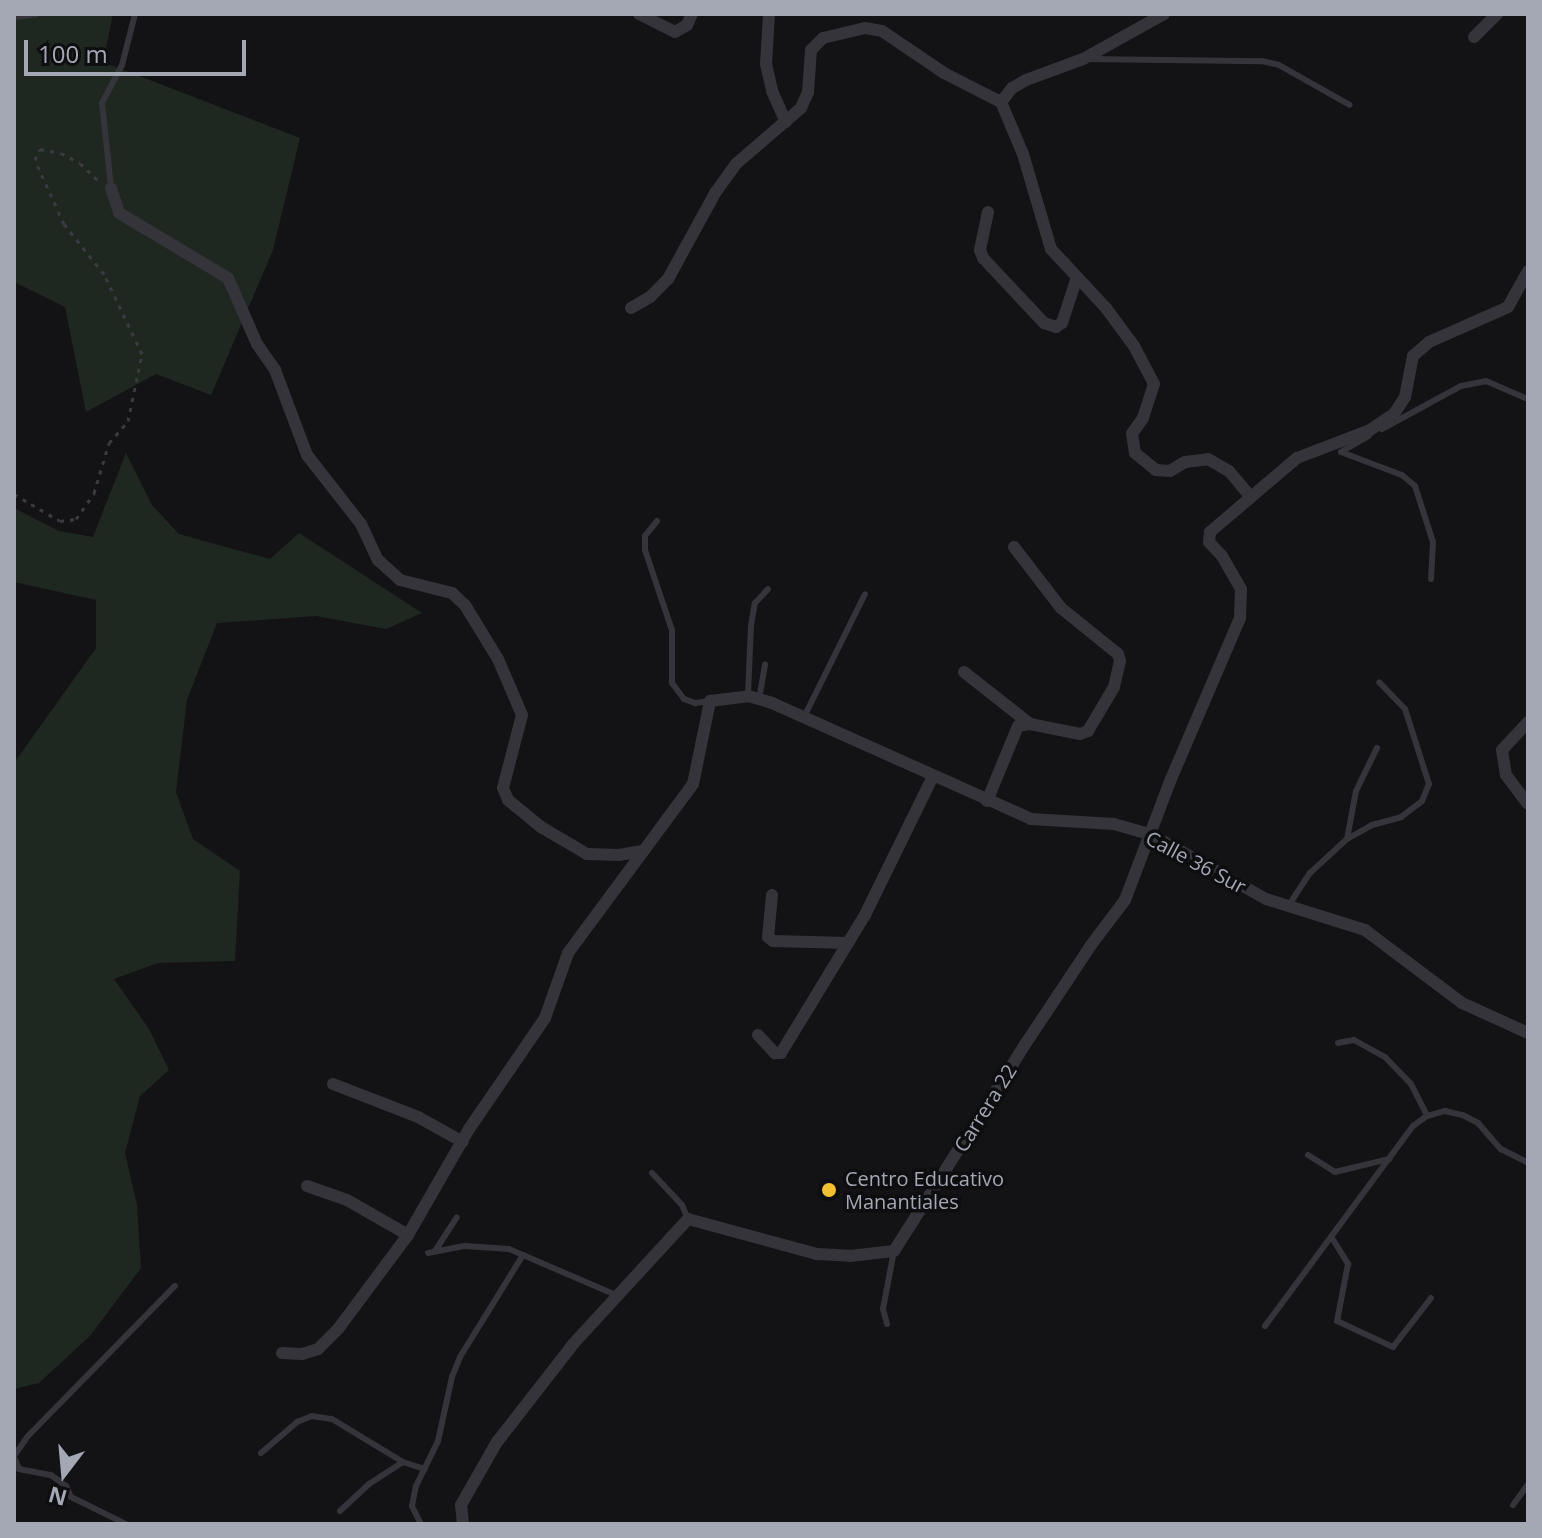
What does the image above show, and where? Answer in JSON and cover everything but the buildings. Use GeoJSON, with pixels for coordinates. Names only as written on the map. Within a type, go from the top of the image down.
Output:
{"type":"FeatureCollection","features":[{"type":"Feature","properties":{"kind":"street"},"geometry":{"type":"LineString","coordinates":[[639,14],[675,32],[684,28],[692,14]]}},
{"type":"Feature","properties":{"kind":"street"},"geometry":{"type":"LineString","coordinates":[[769,14],[766,64],[772,91],[786,122]]}},
{"type":"Feature","properties":{"kind":"street"},"geometry":{"type":"LineString","coordinates":[[1001,102],[1012,88],[1026,80],[1083,59],[1164,14]]}},
{"type":"Feature","properties":{"kind":"street"},"geometry":{"type":"LineString","coordinates":[[1474,37],[1497,14]]}},
{"type":"Feature","properties":{"kind":"street"},"geometry":{"type":"LineString","coordinates":[[631,308],[650,297],[668,279],[715,193],[737,163],[786,122],[805,100],[814,45],[828,36],[865,28],[882,31],[944,73],[1001,102],[1023,154],[1043,231],[1051,249],[1134,346],[1154,384],[1143,418],[1132,434],[1135,453],[1156,470],[1170,471],[1185,462],[1208,459],[1229,471],[1251,497],[1297,458],[1370,430],[1394,414],[1405,397],[1413,356],[1429,342],[1508,307],[1528,271]]}},
{"type":"Feature","properties":{"kind":"street"},"geometry":{"type":"LineString","coordinates":[[111,188],[119,213],[228,278],[257,344],[275,370],[307,455],[361,524],[378,560],[400,580],[452,593],[465,605],[498,659],[522,715],[503,788],[508,800],[541,827],[587,854],[619,855],[641,851]]}},
{"type":"Feature","properties":{"kind":"street"},"geometry":{"type":"LineString","coordinates":[[988,212],[980,250],[983,258],[1044,323],[1056,327],[1062,323],[1077,277]]}},
{"type":"Feature","properties":{"kind":"street","name":"Carrera 22"},"geometry":{"type":"LineString","coordinates":[[894,1251],[1032,1033],[1125,900],[1171,779],[1240,618],[1241,589],[1222,556],[1209,542],[1210,532],[1251,497]]}},
{"type":"Feature","properties":{"kind":"street"},"geometry":{"type":"LineString","coordinates":[[964,672],[1030,724],[1080,734],[1088,731],[1114,687],[1120,661],[1118,654],[1061,608],[1014,547]]}},
{"type":"Feature","properties":{"kind":"street","name":"Calle 36 Sur"},"geometry":{"type":"LineString","coordinates":[[710,701],[753,697],[1031,819],[1114,824],[1152,835],[1266,899],[1365,930],[1462,1003],[1528,1033]]}},
{"type":"Feature","properties":{"kind":"street"},"geometry":{"type":"LineString","coordinates":[[282,1353],[302,1354],[318,1349],[338,1329],[408,1235],[463,1142],[545,1018],[568,953],[693,784],[710,701]]}},
{"type":"Feature","properties":{"kind":"street"},"geometry":{"type":"LineString","coordinates":[[1528,722],[1502,750],[1506,775],[1528,804]]}},
{"type":"Feature","properties":{"kind":"street"},"geometry":{"type":"LineString","coordinates":[[987,801],[1015,731],[1030,724]]}},
{"type":"Feature","properties":{"kind":"street"},"geometry":{"type":"LineString","coordinates":[[758,1035],[775,1053],[781,1053],[848,943],[933,776]]}},
{"type":"Feature","properties":{"kind":"street"},"geometry":{"type":"LineString","coordinates":[[772,895],[768,937],[773,941],[848,943]]}},
{"type":"Feature","properties":{"kind":"street"},"geometry":{"type":"LineString","coordinates":[[333,1084],[418,1117],[463,1142]]}},
{"type":"Feature","properties":{"kind":"street"},"geometry":{"type":"LineString","coordinates":[[307,1186],[347,1200],[408,1235]]}},
{"type":"Feature","properties":{"kind":"street"},"geometry":{"type":"LineString","coordinates":[[463,1524],[461,1505],[497,1442],[574,1343],[688,1219],[817,1254],[850,1256],[894,1251]]}},
{"type":"Feature","properties":{"kind":"lane"},"geometry":{"type":"LineString","coordinates":[[14,17],[37,14]]}},
{"type":"Feature","properties":{"kind":"lane"},"geometry":{"type":"LineString","coordinates":[[111,188],[102,103],[122,65],[135,14]]}},
{"type":"Feature","properties":{"kind":"lane"},"geometry":{"type":"LineString","coordinates":[[1083,59],[1262,61],[1279,65],[1350,105]]}},
{"type":"Feature","properties":{"kind":"lane"},"geometry":{"type":"LineString","coordinates":[[1341,452],[1461,386],[1486,381],[1528,399]]}},
{"type":"Feature","properties":{"kind":"lane"},"geometry":{"type":"LineString","coordinates":[[1326,447],[1402,475],[1415,486],[1433,542],[1431,579]]}},
{"type":"Feature","properties":{"kind":"lane"},"geometry":{"type":"LineString","coordinates":[[657,521],[645,536],[645,550],[672,630],[672,683],[684,699],[695,703],[710,701]]}},
{"type":"Feature","properties":{"kind":"lane"},"geometry":{"type":"LineString","coordinates":[[753,697],[751,625],[759,597],[768,589]]}},
{"type":"Feature","properties":{"kind":"lane"},"geometry":{"type":"LineString","coordinates":[[804,717],[865,594]]}},
{"type":"Feature","properties":{"kind":"lane"},"geometry":{"type":"LineString","coordinates":[[753,697],[765,665]]}},
{"type":"Feature","properties":{"kind":"lane"},"geometry":{"type":"LineString","coordinates":[[1289,906],[1310,873],[1347,839],[1372,825],[1401,817],[1422,801],[1429,784],[1405,709],[1379,682]]}},
{"type":"Feature","properties":{"kind":"lane"},"geometry":{"type":"LineString","coordinates":[[1347,839],[1356,791],[1377,748]]}},
{"type":"Feature","properties":{"kind":"lane"},"geometry":{"type":"LineString","coordinates":[[1338,1043],[1354,1040],[1385,1057],[1411,1084],[1427,1116]]}},
{"type":"Feature","properties":{"kind":"lane"},"geometry":{"type":"LineString","coordinates":[[1265,1326],[1413,1126],[1427,1116],[1445,1111],[1463,1115],[1478,1123],[1501,1149],[1528,1163]]}},
{"type":"Feature","properties":{"kind":"lane"},"geometry":{"type":"LineString","coordinates":[[1308,1155],[1335,1172],[1389,1159]]}},
{"type":"Feature","properties":{"kind":"lane"},"geometry":{"type":"LineString","coordinates":[[652,1173],[682,1205],[688,1219]]}},
{"type":"Feature","properties":{"kind":"lane"},"geometry":{"type":"LineString","coordinates":[[457,1217],[432,1252],[465,1246],[509,1249],[618,1296]]}},
{"type":"Feature","properties":{"kind":"lane"},"geometry":{"type":"LineString","coordinates":[[1332,1238],[1348,1264],[1337,1321],[1393,1347],[1431,1298]]}},
{"type":"Feature","properties":{"kind":"lane"},"geometry":{"type":"LineString","coordinates":[[887,1324],[883,1309],[894,1251]]}},
{"type":"Feature","properties":{"kind":"lane"},"geometry":{"type":"LineString","coordinates":[[421,1524],[412,1506],[438,1441],[452,1377],[460,1357],[523,1255]]}},
{"type":"Feature","properties":{"kind":"lane"},"geometry":{"type":"LineString","coordinates":[[126,1524],[71,1497],[66,1486],[51,1475],[19,1469],[14,1456],[28,1436],[175,1286]]}},
{"type":"Feature","properties":{"kind":"lane"},"geometry":{"type":"LineString","coordinates":[[261,1453],[297,1422],[312,1416],[332,1419],[403,1462],[425,1469]]}},
{"type":"Feature","properties":{"kind":"lane"},"geometry":{"type":"LineString","coordinates":[[340,1511],[369,1484],[403,1462]]}},
{"type":"Feature","properties":{"kind":"lane"},"geometry":{"type":"LineString","coordinates":[[1513,1505],[1528,1484]]}},
{"type":"Feature","properties":{"kind":"path"},"geometry":{"type":"LineString","coordinates":[[14,494],[60,521],[76,519],[94,493],[109,443],[128,421],[142,354],[104,274],[64,224],[35,160],[40,149],[61,153],[80,163],[94,179],[111,188]]}},
{"type":"Feature","properties":{"kind":"shaded area"},"geometry":{"type":"Polygon","coordinates":[[[14,14],[113,14],[103,62],[300,138],[273,250],[211,395],[156,374],[86,412],[65,307],[14,282],[14,14]]]}},
{"type":"Feature","properties":{"kind":"shaded area"},"geometry":{"type":"Polygon","coordinates":[[[126,453],[152,505],[179,534],[270,559],[299,533],[422,613],[386,629],[316,616],[217,623],[187,700],[176,792],[193,839],[240,871],[235,961],[158,963],[114,979],[149,1029],[169,1070],[140,1096],[125,1153],[137,1205],[141,1268],[90,1336],[39,1383],[14,1389],[14,763],[96,648],[96,600],[14,582],[14,508],[59,531],[93,537],[126,453]]]}},
{"type":"Feature","properties":{"kind":"place","name":"Centro Educativo Manantiales"},"geometry":{"type":"Point","coordinates":[829,1190]}}]}
